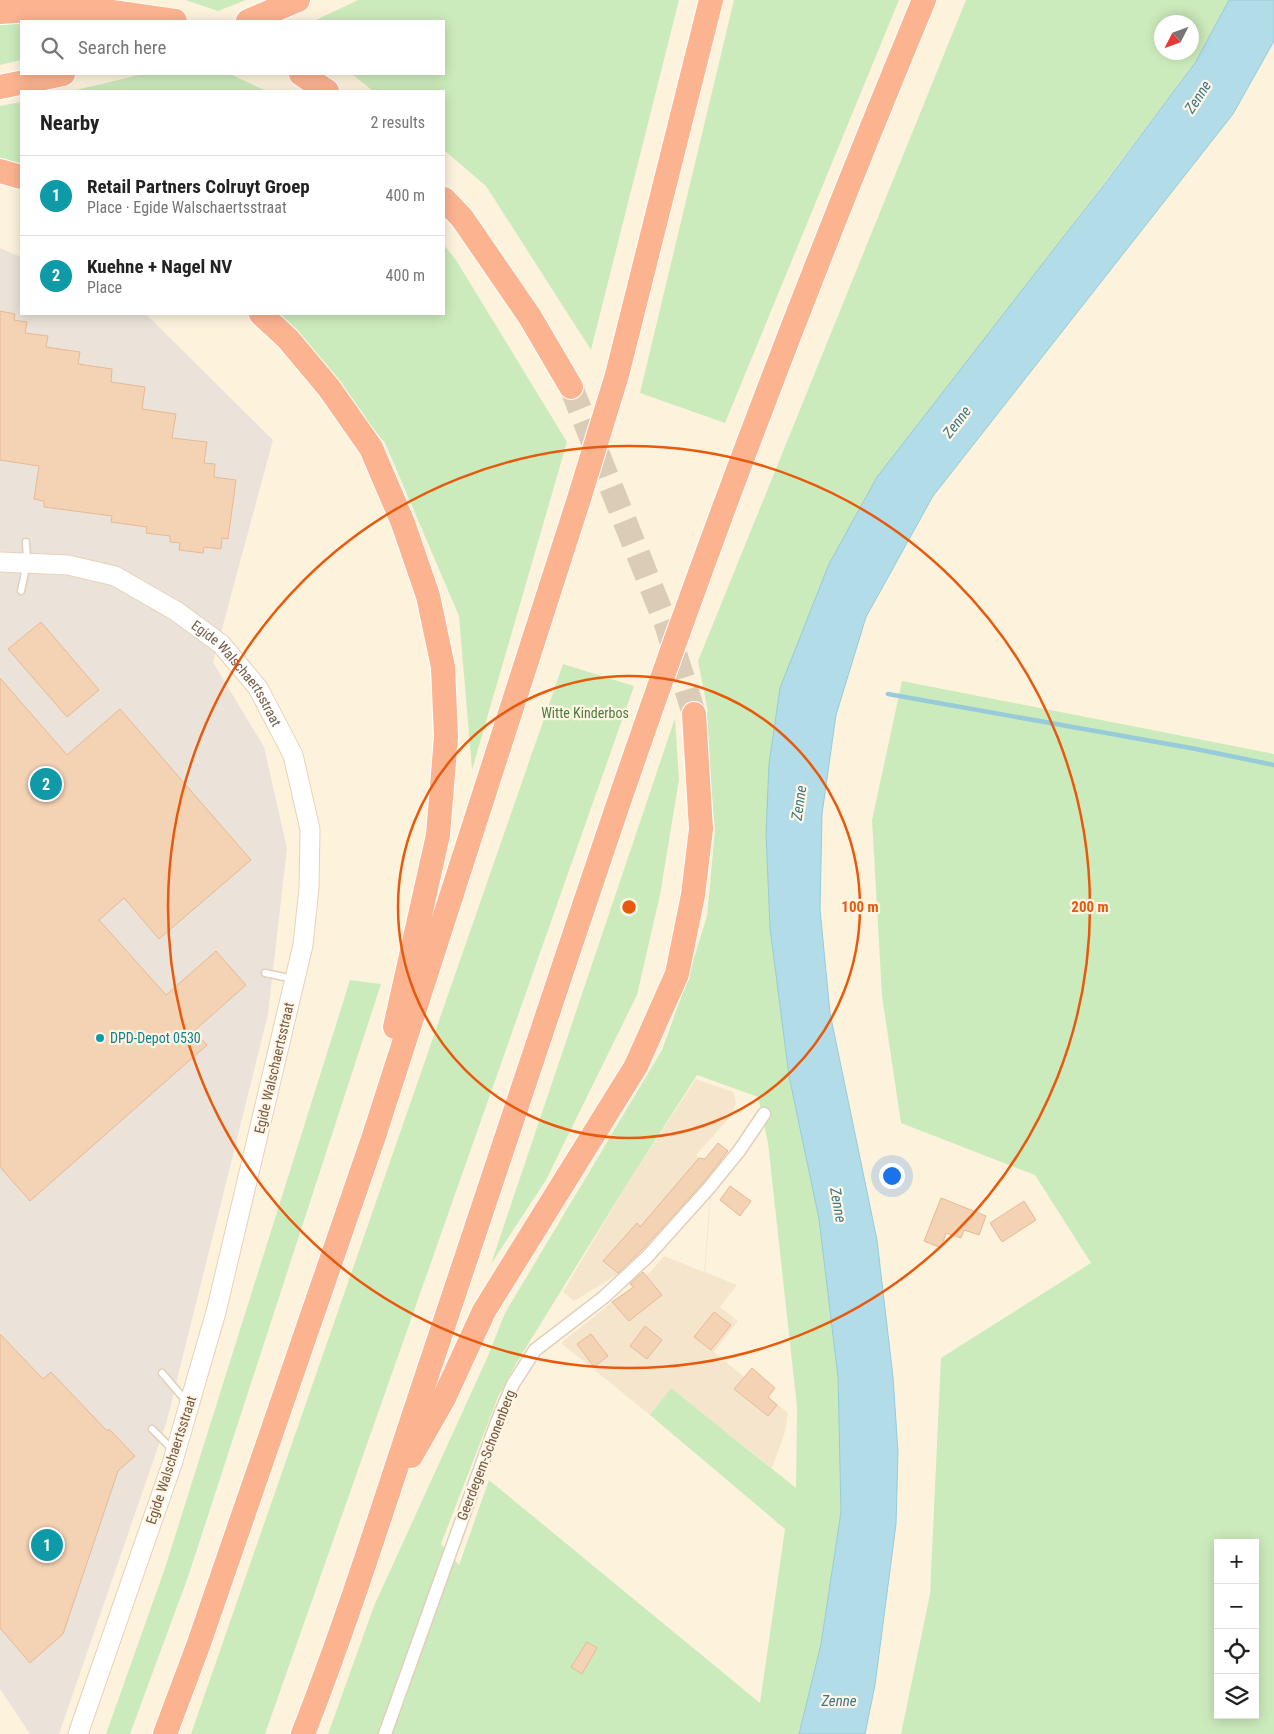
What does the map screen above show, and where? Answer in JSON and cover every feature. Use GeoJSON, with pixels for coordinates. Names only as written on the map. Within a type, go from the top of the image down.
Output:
{"type":"FeatureCollection","features":[{"type":"Feature","properties":{"kind":"highway"},"geometry":{"type":"LineString","coordinates":[[250,20],[298,0]]}},
{"type":"Feature","properties":{"kind":"highway"},"geometry":{"type":"LineString","coordinates":[[165,1734],[198,1646],[374,1136],[578,502],[617,375],[711,0]]}},
{"type":"Feature","properties":{"kind":"highway"},"geometry":{"type":"LineString","coordinates":[[304,1734],[385,1500],[607,836],[697,581],[773,375],[862,149],[924,0]]}},
{"type":"Feature","properties":{"kind":"highway"},"geometry":{"type":"LineString","coordinates":[[0,12],[62,8],[112,12],[168,20]]}},
{"type":"Feature","properties":{"kind":"highway"},"geometry":{"type":"LineString","coordinates":[[0,88],[58,75]]}},
{"type":"Feature","properties":{"kind":"highway"},"geometry":{"type":"LineString","coordinates":[[303,75],[325,90]]}},
{"type":"Feature","properties":{"kind":"highway"},"geometry":{"type":"LineString","coordinates":[[0,171],[20,178]]}},
{"type":"Feature","properties":{"kind":"highway"},"geometry":{"type":"LineString","coordinates":[[445,200],[462,218],[530,317],[571,387]]}},
{"type":"Feature","properties":{"kind":"highway"},"geometry":{"type":"LineString","coordinates":[[262,315],[288,339],[329,388],[370,448],[403,523],[425,587],[443,667],[446,736],[438,835],[404,982],[374,1136]]}},
{"type":"Feature","properties":{"kind":"highway"},"geometry":{"type":"LineString","coordinates":[[385,1500],[444,1398],[484,1311],[636,1066],[677,974],[693,895],[701,829],[694,714]]}},
{"type":"Feature","properties":{"kind":"main road","name":"Egide Walschaertsstraat"},"geometry":{"type":"LineString","coordinates":[[0,562],[68,565],[116,576],[176,611],[220,644],[258,688],[293,755],[310,829],[308,898],[303,945],[216,1312],[176,1452],[78,1734]]}},
{"type":"Feature","properties":{"kind":"street","name":"Geerdegem-Schonenberg"},"geometry":{"type":"LineString","coordinates":[[385,1734],[493,1431],[513,1384],[535,1350],[604,1297],[647,1257],[708,1190],[739,1151],[764,1114]]}},
{"type":"Feature","properties":{"kind":"lane"},"geometry":{"type":"LineString","coordinates":[[20,591],[27,563],[26,542]]}},
{"type":"Feature","properties":{"kind":"lane"},"geometry":{"type":"LineString","coordinates":[[266,973],[295,980]]}},
{"type":"Feature","properties":{"kind":"lane"},"geometry":{"type":"LineString","coordinates":[[162,1373],[190,1404]]}},
{"type":"Feature","properties":{"kind":"lane"},"geometry":{"type":"LineString","coordinates":[[152,1429],[176,1452]]}},
{"type":"Feature","properties":{"kind":"shaded area"},"geometry":{"type":"Polygon","coordinates":[[[0,248],[20,257],[20,315],[147,315],[273,440],[213,662],[264,747],[287,848],[268,1014],[166,1424],[59,1734],[30,1734],[0,1689],[0,248]]]}},
{"type":"Feature","properties":{"kind":"shaded area"},"geometry":{"type":"Polygon","coordinates":[[[696,1079],[733,1092],[736,1102],[732,1115],[696,1155],[713,1170],[705,1272],[737,1285],[720,1307],[738,1321],[714,1352],[788,1413],[785,1432],[772,1468],[671,1389],[650,1415],[561,1343],[651,1271],[664,1256],[704,1272],[712,1171],[618,1274],[574,1301],[563,1292],[627,1184],[696,1079]]]}},
{"type":"Feature","properties":{"kind":"green space"},"geometry":{"type":"Polygon","coordinates":[[[185,0],[246,0],[218,11],[185,0]]]}},
{"type":"Feature","properties":{"kind":"green space"},"geometry":{"type":"Polygon","coordinates":[[[358,0],[679,0],[591,350],[486,186],[445,151],[445,90],[372,90],[353,75],[445,75],[445,20],[316,20],[358,0]]]}},
{"type":"Feature","properties":{"kind":"green space"},"geometry":{"type":"Polygon","coordinates":[[[734,0],[899,0],[725,423],[640,393],[734,0]]]}},
{"type":"Feature","properties":{"kind":"green space"},"geometry":{"type":"Polygon","coordinates":[[[966,0],[1229,0],[1199,56],[1199,15],[1154,15],[1154,60],[1197,60],[994,328],[766,833],[770,928],[789,1076],[819,1219],[838,1377],[841,1512],[821,1644],[799,1734],[328,1734],[374,1606],[488,1356],[505,1313],[662,1050],[686,984],[707,916],[715,830],[704,713],[708,712],[698,661],[966,0]],[[697,1075],[514,1367],[498,1397],[441,1544],[459,1565],[489,1480],[760,1703],[785,1529],[650,1415],[671,1388],[796,1488],[797,1407],[768,1143],[758,1097],[697,1075]]]}},
{"type":"Feature","properties":{"kind":"green space"},"geometry":{"type":"Polygon","coordinates":[[[0,23],[20,23],[20,60],[0,65],[0,23]]]}},
{"type":"Feature","properties":{"kind":"green space"},"geometry":{"type":"Polygon","coordinates":[[[139,75],[232,75],[264,90],[76,90],[139,75]]]}},
{"type":"Feature","properties":{"kind":"green space"},"geometry":{"type":"Polygon","coordinates":[[[20,102],[20,168],[0,160],[0,106],[20,102]]]}},
{"type":"Feature","properties":{"kind":"green space"},"geometry":{"type":"Polygon","coordinates":[[[445,246],[456,260],[567,442],[472,770],[459,616],[385,443],[278,315],[445,315],[445,246]]]}},
{"type":"Feature","properties":{"kind":"green space","name":"Witte Kinderbos"},"geometry":{"type":"Polygon","coordinates":[[[563,664],[634,686],[265,1734],[191,1734],[563,664]]]}},
{"type":"Feature","properties":{"kind":"green space"},"geometry":{"type":"Polygon","coordinates":[[[902,681],[1274,754],[1274,1734],[901,1734],[930,1594],[941,1358],[1091,1263],[1035,1175],[901,1123],[882,996],[872,820],[902,681]]]}},
{"type":"Feature","properties":{"kind":"green space"},"geometry":{"type":"Polygon","coordinates":[[[675,718],[679,780],[660,895],[637,995],[546,1180],[491,1264],[675,718]]]}},
{"type":"Feature","properties":{"kind":"green space"},"geometry":{"type":"Polygon","coordinates":[[[350,980],[381,984],[188,1577],[130,1734],[106,1734],[165,1568],[350,980]]]}},
{"type":"Feature","properties":{"kind":"water","name":"Zenne"},"geometry":{"type":"Polygon","coordinates":[[[1229,0],[1274,0],[1274,41],[1233,114],[933,496],[866,617],[836,715],[822,814],[820,909],[830,1013],[877,1240],[893,1377],[898,1452],[896,1524],[875,1685],[865,1734],[799,1734],[821,1644],[841,1512],[838,1377],[819,1219],[789,1076],[770,928],[766,833],[769,764],[780,688],[829,564],[877,477],[1106,182],[1197,60],[1199,60],[1199,56],[1229,0]]]}},
{"type":"Feature","properties":{"kind":"building"},"geometry":{"type":"Polygon","coordinates":[[[0,311],[15,314],[14,320],[27,322],[25,333],[48,336],[46,347],[80,352],[78,364],[112,369],[111,382],[145,387],[142,409],[176,414],[172,438],[207,442],[204,463],[215,464],[214,477],[236,480],[228,539],[222,538],[221,549],[204,547],[203,553],[179,550],[180,543],[170,542],[170,536],[146,533],[147,527],[111,522],[112,516],[44,507],[44,501],[34,499],[39,466],[0,460],[0,311]]]}},
{"type":"Feature","properties":{"kind":"building"},"geometry":{"type":"Polygon","coordinates":[[[41,622],[99,690],[67,717],[8,649],[41,622]]]}},
{"type":"Feature","properties":{"kind":"building"},"geometry":{"type":"Polygon","coordinates":[[[0,678],[67,755],[120,709],[251,860],[159,939],[124,898],[99,920],[166,995],[216,951],[246,985],[194,1031],[207,1045],[30,1201],[0,1167],[0,678]]]}},
{"type":"Feature","properties":{"kind":"building"},"geometry":{"type":"Polygon","coordinates":[[[718,1143],[728,1151],[702,1184],[641,1251],[618,1273],[603,1261],[637,1223],[640,1227],[699,1158],[705,1159],[718,1143]]]}},
{"type":"Feature","properties":{"kind":"building"},"geometry":{"type":"Polygon","coordinates":[[[730,1186],[751,1201],[740,1216],[720,1200],[730,1186]]]}},
{"type":"Feature","properties":{"kind":"building"},"geometry":{"type":"Polygon","coordinates":[[[941,1198],[986,1216],[979,1235],[964,1230],[961,1238],[946,1233],[941,1248],[924,1241],[941,1198]]]}},
{"type":"Feature","properties":{"kind":"building"},"geometry":{"type":"Polygon","coordinates":[[[1024,1201],[1036,1220],[1002,1242],[990,1223],[1024,1201]]]}},
{"type":"Feature","properties":{"kind":"building"},"geometry":{"type":"Polygon","coordinates":[[[643,1272],[662,1295],[629,1321],[612,1302],[634,1287],[630,1284],[643,1272]]]}},
{"type":"Feature","properties":{"kind":"building"},"geometry":{"type":"Polygon","coordinates":[[[714,1312],[731,1325],[711,1350],[694,1337],[714,1312]]]}},
{"type":"Feature","properties":{"kind":"building"},"geometry":{"type":"Polygon","coordinates":[[[645,1326],[662,1340],[647,1359],[630,1346],[645,1326]]]}},
{"type":"Feature","properties":{"kind":"building"},"geometry":{"type":"Polygon","coordinates":[[[0,1334],[43,1379],[51,1372],[107,1431],[109,1429],[135,1456],[118,1471],[63,1634],[30,1663],[0,1628],[0,1334]]]}},
{"type":"Feature","properties":{"kind":"building"},"geometry":{"type":"Polygon","coordinates":[[[591,1334],[608,1356],[594,1367],[577,1344],[591,1334]]]}},
{"type":"Feature","properties":{"kind":"building"},"geometry":{"type":"Polygon","coordinates":[[[752,1368],[775,1388],[768,1397],[777,1405],[768,1416],[734,1389],[752,1368]]]}},
{"type":"Feature","properties":{"kind":"building"},"geometry":{"type":"Polygon","coordinates":[[[587,1642],[597,1648],[582,1674],[571,1667],[587,1642]]]}},
{"type":"Feature","properties":{"kind":"waterway"},"geometry":{"type":"LineString","coordinates":[[888,694],[1196,749],[1274,765]]}},
{"type":"Feature","properties":{"kind":"tunnel"},"geometry":{"type":"LineString","coordinates":[[571,387],[666,624],[694,714]]}},
{"type":"Feature","properties":{"kind":"place","name":"Kuehne + Nagel NV"},"geometry":{"type":"Point","coordinates":[46,784]}},
{"type":"Feature","properties":{"kind":"place","name":"DPD-Depot 0530"},"geometry":{"type":"Point","coordinates":[100,1038]}},
{"type":"Feature","properties":{"kind":"place","name":"Retail Partners Colruyt Groep"},"geometry":{"type":"Point","coordinates":[47,1545]}}]}
